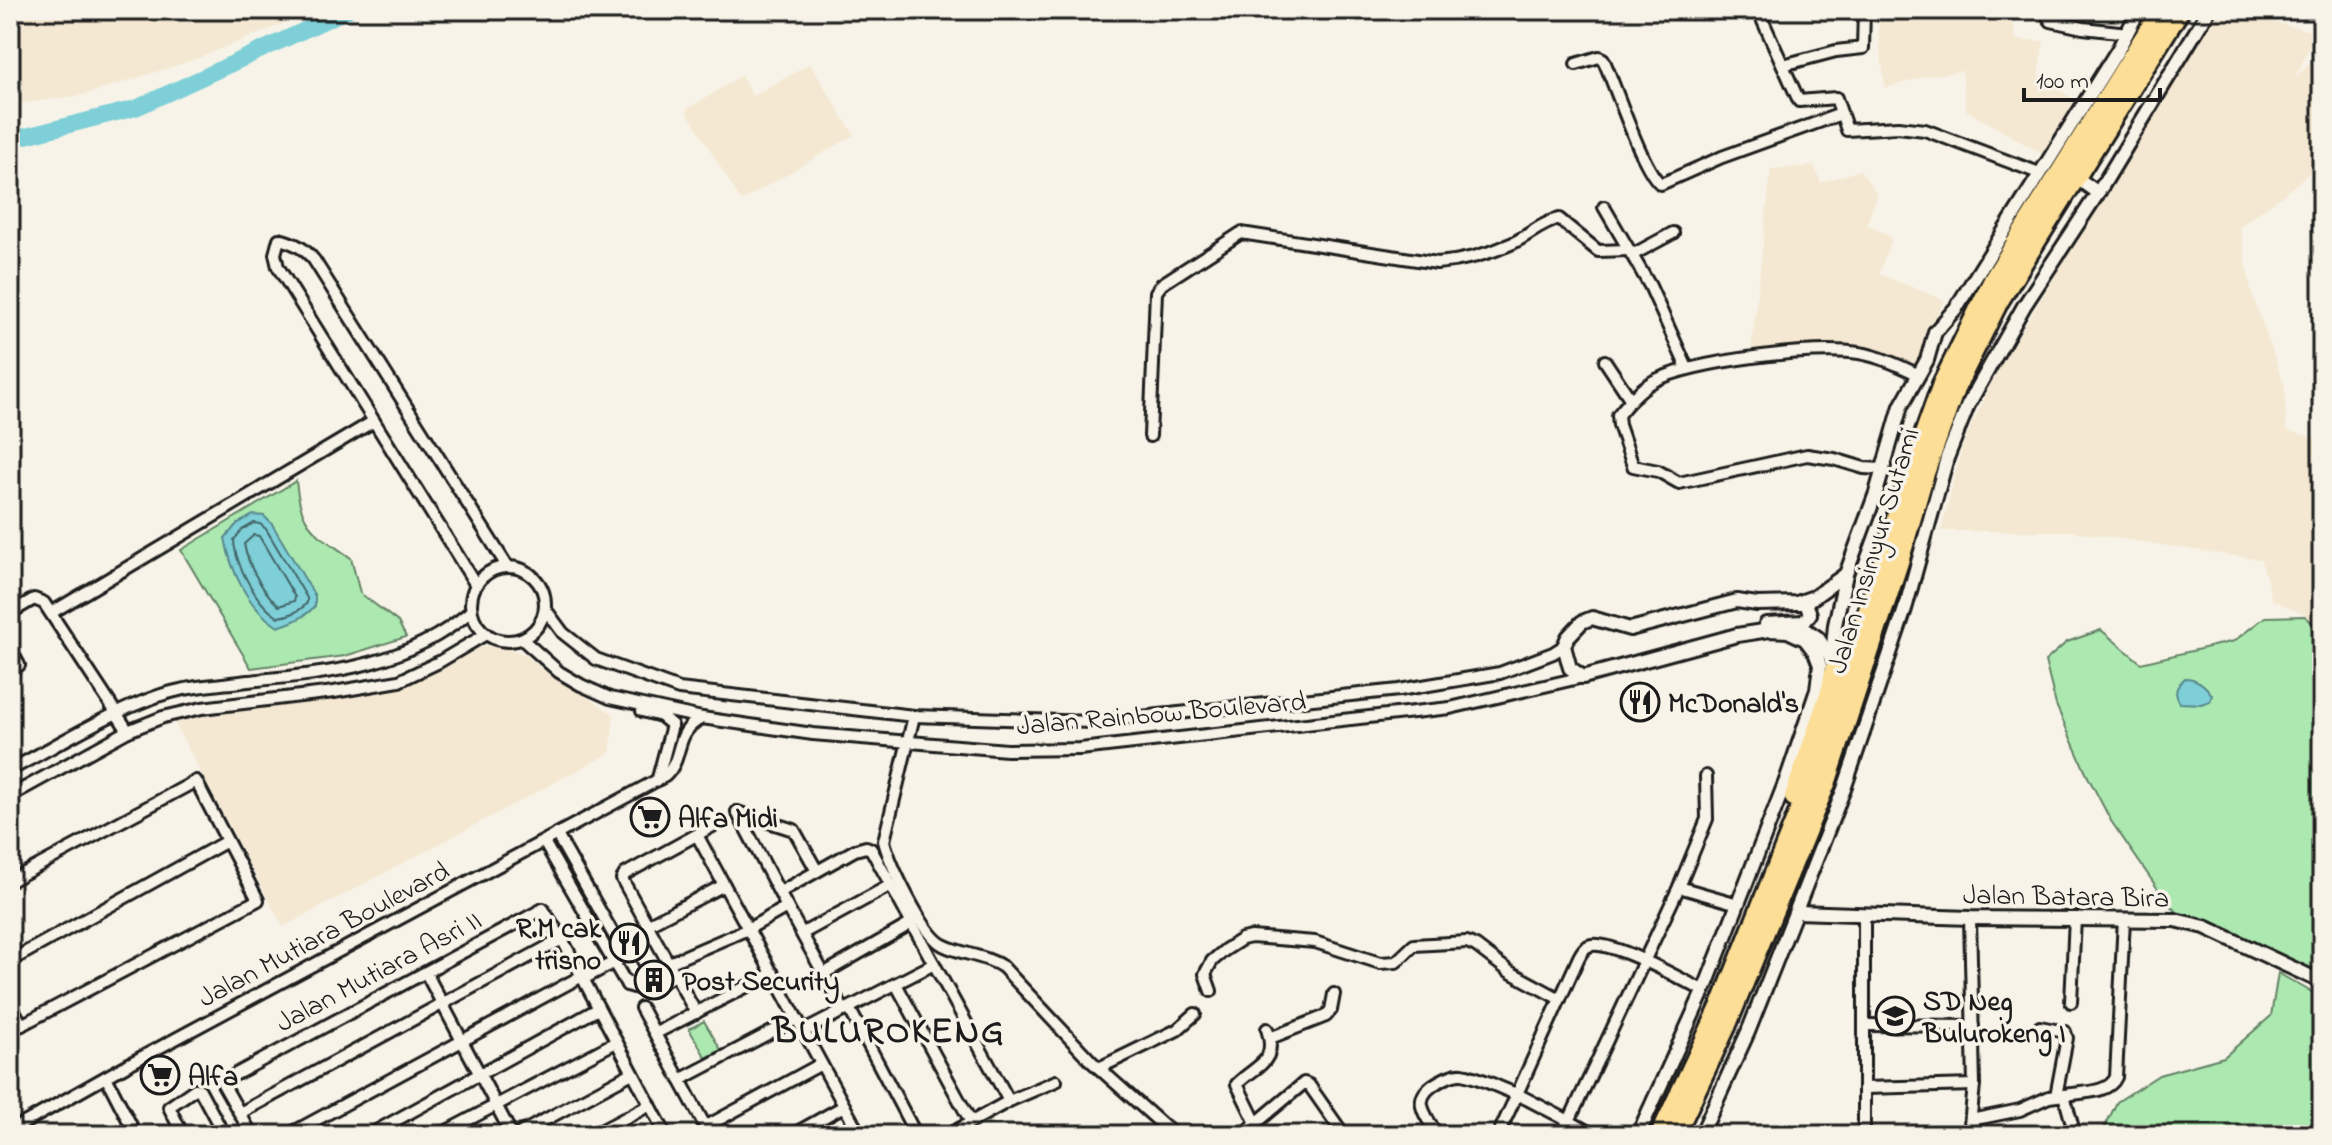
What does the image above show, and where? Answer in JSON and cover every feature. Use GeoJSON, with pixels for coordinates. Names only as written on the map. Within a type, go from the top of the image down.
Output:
{"type":"FeatureCollection","features":[{"type":"Feature","properties":{"kind":"highway","name":"Jalan Insinyur Sutami"},"geometry":{"type":"LineString","coordinates":[[1660,1135],[1722,1003],[1821,756],[1909,476],[1942,384],[1994,278],[2161,10]]}},
{"type":"Feature","properties":{"kind":"highway","name":"Jalan Insinyur Sutami"},"geometry":{"type":"LineString","coordinates":[[1675,1135],[1726,1027],[1827,781],[1924,476],[1955,389],[1999,301],[2180,10]]}},
{"type":"Feature","properties":{"kind":"highway"},"geometry":{"type":"LineString","coordinates":[[1722,1003],[1727,970],[1793,799],[1831,689],[1834,662]]}},
{"type":"Feature","properties":{"kind":"street"},"geometry":{"type":"LineString","coordinates":[[1783,65],[1836,51],[1863,48],[1864,10]]}},
{"type":"Feature","properties":{"kind":"street"},"geometry":{"type":"LineString","coordinates":[[2049,10],[2051,21],[2128,33]]}},
{"type":"Feature","properties":{"kind":"street"},"geometry":{"type":"LineString","coordinates":[[1834,662],[1835,625],[1846,574],[1876,493],[1901,406],[1927,360],[1935,332],[1956,308],[2039,173],[2052,163],[2139,10]]}},
{"type":"Feature","properties":{"kind":"street"},"geometry":{"type":"LineString","coordinates":[[1701,1135],[1748,1032],[1844,789],[1891,655],[1938,488],[1962,418],[2024,306],[2098,193],[2209,10]]}},
{"type":"Feature","properties":{"kind":"street"},"geometry":{"type":"LineString","coordinates":[[1762,19],[1799,101],[1836,98],[1847,130],[1898,127],[1925,130],[2039,173]]}},
{"type":"Feature","properties":{"kind":"street"},"geometry":{"type":"LineString","coordinates":[[1576,64],[1599,57],[1603,59],[1644,159],[1656,181],[1661,184],[1722,157],[1841,114]]}},
{"type":"Feature","properties":{"kind":"street"},"geometry":{"type":"LineString","coordinates":[[2084,183],[2098,193]]}},
{"type":"Feature","properties":{"kind":"street"},"geometry":{"type":"LineString","coordinates":[[1604,207],[1650,286],[1687,368]]}},
{"type":"Feature","properties":{"kind":"street"},"geometry":{"type":"LineString","coordinates":[[1150,436],[1156,292],[1162,284],[1241,233],[1437,263],[1459,261],[1512,243],[1559,219],[1598,251],[1631,253],[1673,233]]}},
{"type":"Feature","properties":{"kind":"street"},"geometry":{"type":"LineString","coordinates":[[476,585],[278,267],[275,254],[279,239],[294,243],[314,260],[507,566]]}},
{"type":"Feature","properties":{"kind":"street"},"geometry":{"type":"LineString","coordinates":[[1881,469],[1807,455],[1679,483],[1658,471],[1631,464],[1618,419],[1631,400],[1652,382],[1687,368],[1770,356],[1840,351],[1863,354],[1917,374]]}},
{"type":"Feature","properties":{"kind":"street"},"geometry":{"type":"LineString","coordinates":[[1605,361],[1631,400]]}},
{"type":"Feature","properties":{"kind":"street"},"geometry":{"type":"LineString","coordinates":[[51,613],[374,421]]}},
{"type":"Feature","properties":{"kind":"street"},"geometry":{"type":"LineString","coordinates":[[546,610],[538,627],[522,639],[504,641],[479,628],[471,611],[471,601],[476,585],[488,572],[507,566],[525,570],[533,575],[544,591],[546,610],[563,633],[596,659],[679,689],[914,716],[884,841],[888,859],[927,930],[942,945],[984,957],[1003,967],[1099,1068],[1174,1135]]}},
{"type":"Feature","properties":{"kind":"street"},"geometry":{"type":"LineString","coordinates":[[1797,603],[1814,597],[1846,574]]}},
{"type":"Feature","properties":{"kind":"street"},"geometry":{"type":"LineString","coordinates":[[10,613],[34,599],[41,601],[128,731]]}},
{"type":"Feature","properties":{"kind":"street"},"geometry":{"type":"LineString","coordinates":[[1638,1135],[1704,991],[1738,904],[1805,728],[1817,690],[1820,665],[1805,639],[1788,631],[1769,630],[1737,635],[1583,677],[1570,668],[1564,646],[1582,622],[1592,618],[1630,629],[1737,601],[1757,604],[1806,603],[1810,614],[1804,622],[1752,626],[1737,635]]}},
{"type":"Feature","properties":{"kind":"street"},"geometry":{"type":"LineString","coordinates":[[10,770],[158,696],[199,686],[334,673],[392,658],[458,623],[471,611]]}},
{"type":"Feature","properties":{"kind":"street"},"geometry":{"type":"LineString","coordinates":[[1796,623],[1818,638],[1834,662]]}},
{"type":"Feature","properties":{"kind":"street"},"geometry":{"type":"LineString","coordinates":[[10,796],[128,731],[163,717],[202,708],[399,681],[486,634]]}},
{"type":"Feature","properties":{"kind":"street","name":"Jalan Rainbow Boulevard"},"geometry":{"type":"LineString","coordinates":[[522,639],[559,672],[610,698],[702,718],[813,734],[1007,750],[1080,749],[1450,708],[1583,677]]}},
{"type":"Feature","properties":{"kind":"street","name":"Jalan Rainbow Boulevard"},"geometry":{"type":"LineString","coordinates":[[914,716],[1092,722],[1399,690],[1500,673],[1564,646]]}},
{"type":"Feature","properties":{"kind":"street"},"geometry":{"type":"LineString","coordinates":[[10,648],[17,658],[14,670]]}},
{"type":"Feature","properties":{"kind":"street"},"geometry":{"type":"LineString","coordinates":[[610,698],[619,705],[661,716],[672,725],[658,778]]}},
{"type":"Feature","properties":{"kind":"street","name":"Jalan Mutiara Boulevard"},"geometry":{"type":"LineString","coordinates":[[10,1131],[665,776],[672,769],[685,730],[702,718]]}},
{"type":"Feature","properties":{"kind":"street"},"geometry":{"type":"LineString","coordinates":[[1563,1135],[1679,887],[1707,819],[1706,776]]}},
{"type":"Feature","properties":{"kind":"street"},"geometry":{"type":"LineString","coordinates":[[10,881],[196,781],[258,900],[10,1030]]}},
{"type":"Feature","properties":{"kind":"street"},"geometry":{"type":"LineString","coordinates":[[817,871],[794,830],[737,812],[823,974],[847,1009],[916,1135]]}},
{"type":"Feature","properties":{"kind":"street"},"geometry":{"type":"LineString","coordinates":[[696,1013],[622,881],[623,877],[720,822]]}},
{"type":"Feature","properties":{"kind":"street"},"geometry":{"type":"LineString","coordinates":[[557,835],[638,978]]}},
{"type":"Feature","properties":{"kind":"street"},"geometry":{"type":"LineString","coordinates":[[697,835],[860,1135]]}},
{"type":"Feature","properties":{"kind":"street"},"geometry":{"type":"LineString","coordinates":[[10,961],[227,841]]}},
{"type":"Feature","properties":{"kind":"street"},"geometry":{"type":"LineString","coordinates":[[544,842],[627,985],[648,991],[674,975]]}},
{"type":"Feature","properties":{"kind":"street"},"geometry":{"type":"LineString","coordinates":[[780,892],[855,850],[871,849],[1009,1101]]}},
{"type":"Feature","properties":{"kind":"street"},"geometry":{"type":"LineString","coordinates":[[571,888],[583,880]]}},
{"type":"Feature","properties":{"kind":"street"},"geometry":{"type":"LineString","coordinates":[[647,925],[724,885]]}},
{"type":"Feature","properties":{"kind":"street"},"geometry":{"type":"LineString","coordinates":[[803,933],[891,885]]}},
{"type":"Feature","properties":{"kind":"street"},"geometry":{"type":"LineString","coordinates":[[1679,887],[1738,904]]}},
{"type":"Feature","properties":{"kind":"street"},"geometry":{"type":"LineString","coordinates":[[627,985],[668,963],[748,929],[787,907]]}},
{"type":"Feature","properties":{"kind":"street","name":"Jalan Mutiara Asri II"},"geometry":{"type":"LineString","coordinates":[[240,1113],[223,1084],[227,1078],[540,910],[545,910],[549,915],[562,939]]}},
{"type":"Feature","properties":{"kind":"street","name":"Jalan Batara Bira"},"geometry":{"type":"LineString","coordinates":[[1797,912],[2175,920],[2205,927],[2322,982]]}},
{"type":"Feature","properties":{"kind":"street"},"geometry":{"type":"LineString","coordinates":[[589,920],[601,913]]}},
{"type":"Feature","properties":{"kind":"street"},"geometry":{"type":"LineString","coordinates":[[1864,915],[1864,1135]]}},
{"type":"Feature","properties":{"kind":"street"},"geometry":{"type":"LineString","coordinates":[[1969,1135],[1974,1085],[1970,918]]}},
{"type":"Feature","properties":{"kind":"street"},"geometry":{"type":"LineString","coordinates":[[2071,1002],[2075,918]]}},
{"type":"Feature","properties":{"kind":"street"},"geometry":{"type":"LineString","coordinates":[[1971,1120],[2113,1084],[2116,1077],[2124,919]]}},
{"type":"Feature","properties":{"kind":"street"},"geometry":{"type":"LineString","coordinates":[[823,974],[912,923]]}},
{"type":"Feature","properties":{"kind":"street"},"geometry":{"type":"LineString","coordinates":[[1211,991],[1205,974],[1212,961],[1242,939],[1264,937],[1315,942],[1380,963],[1396,962],[1414,945],[1467,942],[1510,972],[1560,999]]}},
{"type":"Feature","properties":{"kind":"street"},"geometry":{"type":"LineString","coordinates":[[252,1135],[240,1113],[562,939],[666,1135]]}},
{"type":"Feature","properties":{"kind":"street"},"geometry":{"type":"LineString","coordinates":[[1498,1135],[1582,951],[1589,945],[1611,947],[1704,991]]}},
{"type":"Feature","properties":{"kind":"street"},"geometry":{"type":"LineString","coordinates":[[288,1135],[462,1039],[625,956]]}},
{"type":"Feature","properties":{"kind":"street"},"geometry":{"type":"LineString","coordinates":[[804,1031],[912,975],[936,968]]}},
{"type":"Feature","properties":{"kind":"street"},"geometry":{"type":"LineString","coordinates":[[426,973],[515,1135],[632,1073]]}},
{"type":"Feature","properties":{"kind":"street"},"geometry":{"type":"LineString","coordinates":[[656,1033],[773,973]]}},
{"type":"Feature","properties":{"kind":"street"},"geometry":{"type":"LineString","coordinates":[[896,984],[971,1122]]}},
{"type":"Feature","properties":{"kind":"street"},"geometry":{"type":"LineString","coordinates":[[1256,1123],[1237,1084],[1268,1057],[1271,1049],[1268,1033],[1326,1016],[1331,1010],[1334,994]]}},
{"type":"Feature","properties":{"kind":"street"},"geometry":{"type":"LineString","coordinates":[[10,1003],[22,1025]]}},
{"type":"Feature","properties":{"kind":"street"},"geometry":{"type":"LineString","coordinates":[[641,1008],[707,1131],[821,1064]]}},
{"type":"Feature","properties":{"kind":"street"},"geometry":{"type":"LineString","coordinates":[[369,1135],[598,1009]]}},
{"type":"Feature","properties":{"kind":"street"},"geometry":{"type":"LineString","coordinates":[[1099,1068],[1177,1030],[1195,1014]]}},
{"type":"Feature","properties":{"kind":"street"},"geometry":{"type":"LineString","coordinates":[[680,1080],[796,1019]]}},
{"type":"Feature","properties":{"kind":"street"},"geometry":{"type":"LineString","coordinates":[[1865,1025],[1973,1026]]}},
{"type":"Feature","properties":{"kind":"street"},"geometry":{"type":"LineString","coordinates":[[2040,1027],[2065,1032],[2067,1038],[2060,1095],[2075,1135]]}},
{"type":"Feature","properties":{"kind":"street"},"geometry":{"type":"LineString","coordinates":[[433,1135],[445,1132],[616,1042]]}},
{"type":"Feature","properties":{"kind":"street"},"geometry":{"type":"LineString","coordinates":[[1437,1135],[1420,1102],[1425,1092],[1441,1080],[1461,1074],[1517,1094],[1594,1135]]}},
{"type":"Feature","properties":{"kind":"street"},"geometry":{"type":"LineString","coordinates":[[106,1077],[136,1135]]}},
{"type":"Feature","properties":{"kind":"street"},"geometry":{"type":"LineString","coordinates":[[948,1135],[1009,1101],[1056,1081]]}},
{"type":"Feature","properties":{"kind":"street"},"geometry":{"type":"LineString","coordinates":[[1242,1135],[1304,1083],[1309,1085],[1344,1135]]}},
{"type":"Feature","properties":{"kind":"street"},"geometry":{"type":"LineString","coordinates":[[1865,1088],[1974,1085]]}},
{"type":"Feature","properties":{"kind":"street"},"geometry":{"type":"LineString","coordinates":[[183,1135],[170,1105],[195,1089],[200,1090],[224,1135]]}},
{"type":"Feature","properties":{"kind":"street"},"geometry":{"type":"LineString","coordinates":[[593,1135],[650,1105]]}},
{"type":"Feature","properties":{"kind":"street"},"geometry":{"type":"LineString","coordinates":[[792,1135],[844,1106]]}},
{"type":"Feature","properties":{"kind":"shaded area"},"geometry":{"type":"Polygon","coordinates":[[[10,10],[316,10],[196,59],[84,95],[10,105],[10,10]]]}},
{"type":"Feature","properties":{"kind":"shaded area"},"geometry":{"type":"Polygon","coordinates":[[[1876,10],[2011,10],[2016,40],[2044,41],[2038,74],[2077,102],[2044,155],[1966,110],[1962,71],[1928,76],[1885,88],[1876,10]]]}},
{"type":"Feature","properties":{"kind":"shaded area"},"geometry":{"type":"Polygon","coordinates":[[[2217,10],[2316,32],[2295,79],[2322,50],[2322,162],[2240,226],[2251,291],[2285,387],[2286,430],[2322,440],[2322,632],[2305,615],[2272,600],[2261,560],[2070,531],[1941,531],[1963,444],[1997,371],[2217,10]]]}},
{"type":"Feature","properties":{"kind":"shaded area"},"geometry":{"type":"Polygon","coordinates":[[[810,64],[854,135],[741,201],[686,110],[741,76],[753,96],[810,64]]]}},
{"type":"Feature","properties":{"kind":"shaded area"},"geometry":{"type":"Polygon","coordinates":[[[1814,166],[1821,183],[1860,170],[1877,194],[1867,224],[1892,238],[1879,274],[1944,300],[1916,364],[1876,351],[1824,345],[1751,352],[1771,169],[1814,166]]]}},
{"type":"Feature","properties":{"kind":"shaded area"},"geometry":{"type":"Polygon","coordinates":[[[501,646],[524,654],[553,677],[614,714],[610,753],[283,927],[173,720],[378,693],[437,669],[467,651],[501,646]]]}},
{"type":"Feature","properties":{"kind":"shaded area","name":"SD Neg Bulurokeng I"},"geometry":{"type":"Polygon","coordinates":[[[1912,1008],[1913,1023],[1877,1023],[1877,1009],[1912,1008]]]}},
{"type":"Feature","properties":{"kind":"green space"},"geometry":{"type":"Polygon","coordinates":[[[296,481],[306,520],[319,535],[351,558],[360,593],[398,622],[406,637],[345,656],[251,668],[181,550],[296,481]]]}},
{"type":"Feature","properties":{"kind":"green space"},"geometry":{"type":"Polygon","coordinates":[[[2305,616],[2322,632],[2322,984],[2191,926],[2167,902],[2111,821],[2086,773],[2056,705],[2045,661],[2067,642],[2101,630],[2141,663],[2234,641],[2265,617],[2305,616]]]}},
{"type":"Feature","properties":{"kind":"green space"},"geometry":{"type":"Polygon","coordinates":[[[2278,973],[2322,998],[2322,1135],[2101,1135],[2117,1102],[2159,1075],[2224,1057],[2271,1016],[2278,973]]]}},
{"type":"Feature","properties":{"kind":"green space"},"geometry":{"type":"Polygon","coordinates":[[[704,1021],[721,1050],[706,1058],[689,1029],[704,1021]]]}},
{"type":"Feature","properties":{"kind":"water"},"geometry":{"type":"Polygon","coordinates":[[[253,515],[264,516],[272,524],[315,596],[315,606],[311,610],[278,627],[258,610],[242,588],[225,538],[237,524],[253,515]]]}},
{"type":"Feature","properties":{"kind":"water"},"geometry":{"type":"Polygon","coordinates":[[[2185,678],[2204,686],[2212,695],[2210,701],[2180,703],[2176,690],[2185,678]]]}},
{"type":"Feature","properties":{"kind":"waterway"},"geometry":{"type":"LineString","coordinates":[[10,140],[136,108],[348,10]]}},
{"type":"Feature","properties":{"kind":"place","name":"McDonald's"},"geometry":{"type":"Point","coordinates":[1640,702]}},
{"type":"Feature","properties":{"kind":"place","name":"Alfa Midi"},"geometry":{"type":"Point","coordinates":[650,817]}},
{"type":"Feature","properties":{"kind":"place","name":"R.M cak trisno"},"geometry":{"type":"Point","coordinates":[629,943]}},
{"type":"Feature","properties":{"kind":"place","name":"Post Security"},"geometry":{"type":"Point","coordinates":[654,980]}},
{"type":"Feature","properties":{"kind":"place","name":"SD Neg Bulurokeng I"},"geometry":{"type":"Point","coordinates":[1895,1016]}},
{"type":"Feature","properties":{"kind":"place","name":"Alfa"},"geometry":{"type":"Point","coordinates":[160,1075]}},
{"type":"Feature","properties":{"kind":"district","name":"BULUROKENG"},"geometry":{"type":"Point","coordinates":[889,1029]}}]}
